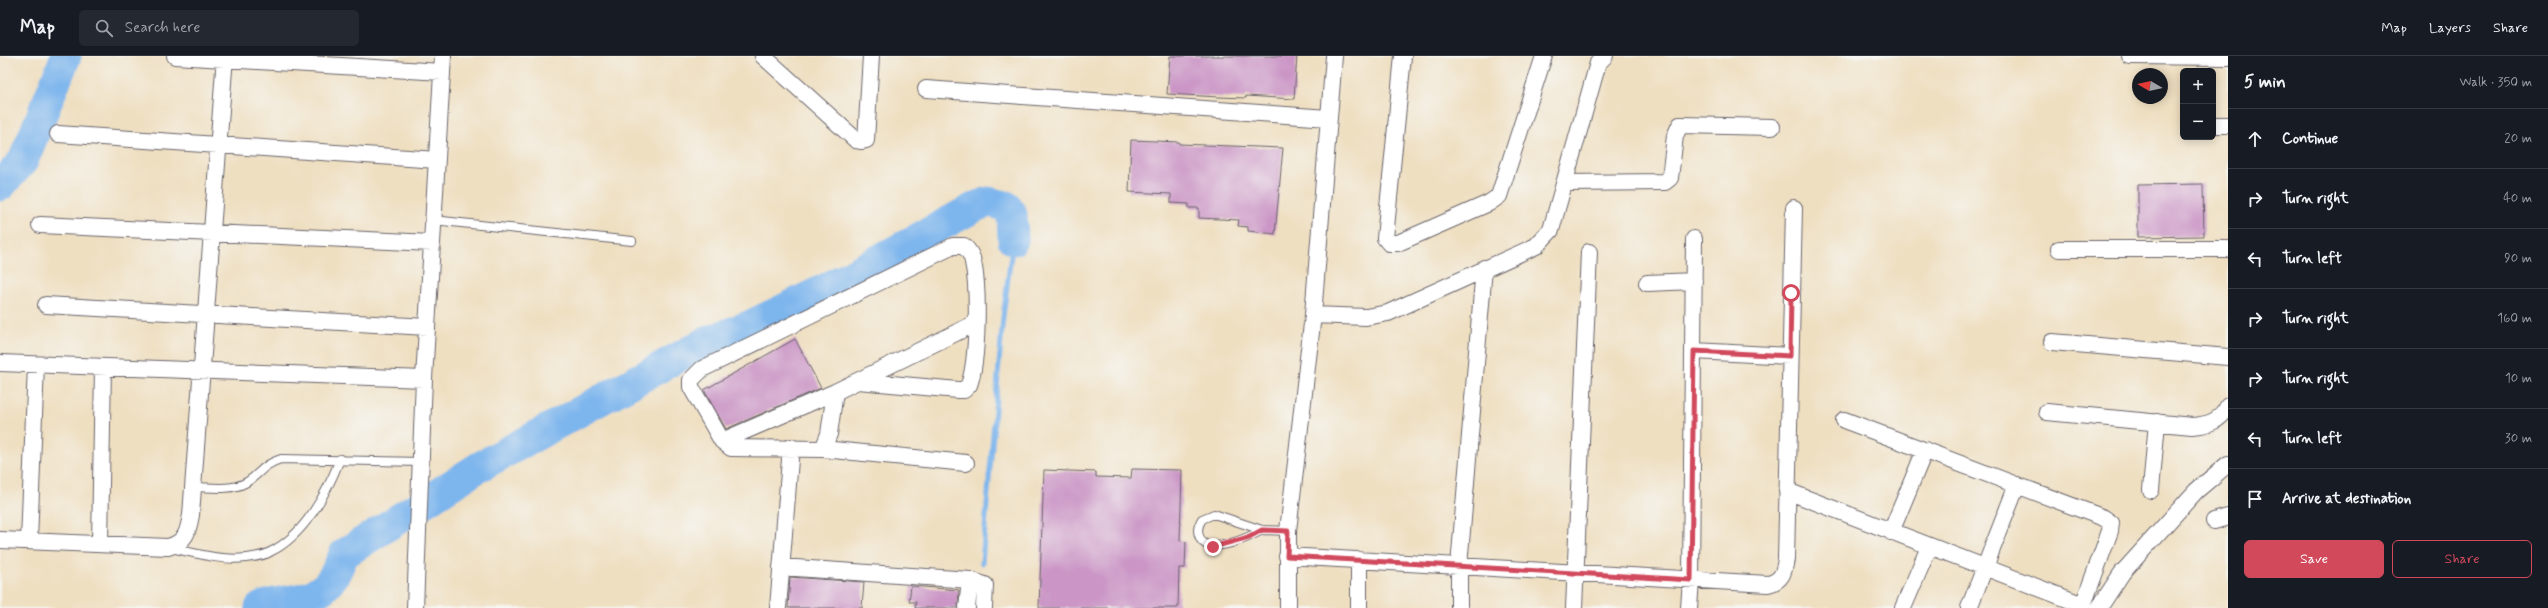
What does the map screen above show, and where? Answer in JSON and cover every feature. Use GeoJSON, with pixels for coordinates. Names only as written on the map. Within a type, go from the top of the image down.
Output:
{"type":"FeatureCollection","features":[{"type":"Feature","properties":{"kind":"street"},"geometry":{"type":"LineString","coordinates":[[175,56],[442,64],[424,379],[415,608]]}},
{"type":"Feature","properties":{"kind":"street"},"geometry":{"type":"LineString","coordinates":[[763,56],[860,142],[866,140],[872,56]]}},
{"type":"Feature","properties":{"kind":"street"},"geometry":{"type":"LineString","coordinates":[[1288,608],[1288,531],[1313,315],[1334,56]]}},
{"type":"Feature","properties":{"kind":"street"},"geometry":{"type":"LineString","coordinates":[[1403,56],[1385,238],[1389,243],[1398,243],[1489,203],[1499,196],[1504,186],[1544,56]]}},
{"type":"Feature","properties":{"kind":"street"},"geometry":{"type":"LineString","coordinates":[[1313,315],[1366,317],[1388,313],[1484,268],[1536,246],[1545,239],[1551,230],[1598,63],[1604,56]]}},
{"type":"Feature","properties":{"kind":"street"},"geometry":{"type":"LineString","coordinates":[[2130,56],[2228,57]]}},
{"type":"Feature","properties":{"kind":"street"},"geometry":{"type":"LineString","coordinates":[[0,540],[168,547],[179,544],[187,534],[193,487],[200,371],[213,233],[225,57]]}},
{"type":"Feature","properties":{"kind":"street"},"geometry":{"type":"LineString","coordinates":[[926,89],[1328,118]]}},
{"type":"Feature","properties":{"kind":"street"},"geometry":{"type":"LineString","coordinates":[[2216,125],[2228,124]]}},
{"type":"Feature","properties":{"kind":"street"},"geometry":{"type":"LineString","coordinates":[[1564,183],[1665,182],[1670,178],[1674,136],[1680,125],[1772,127]]}},
{"type":"Feature","properties":{"kind":"street"},"geometry":{"type":"LineString","coordinates":[[58,134],[437,160]]}},
{"type":"Feature","properties":{"kind":"street"},"geometry":{"type":"LineString","coordinates":[[1287,556],[1691,580],[1768,584],[1776,582],[1784,573],[1786,559],[1794,208]]}},
{"type":"Feature","properties":{"kind":"street"},"geometry":{"type":"LineString","coordinates":[[40,226],[432,243]]}},
{"type":"Feature","properties":{"kind":"street"},"geometry":{"type":"LineString","coordinates":[[1689,608],[1691,580],[1694,239]]}},
{"type":"Feature","properties":{"kind":"street"},"geometry":{"type":"LineString","coordinates":[[858,381],[964,390],[971,380],[976,323],[973,262],[970,253],[964,246],[953,246],[695,374],[691,380],[691,387],[722,441],[731,448],[791,447],[823,449],[966,463]]}},
{"type":"Feature","properties":{"kind":"street"},"geometry":{"type":"LineString","coordinates":[[2060,249],[2228,249]]}},
{"type":"Feature","properties":{"kind":"street"},"geometry":{"type":"LineString","coordinates":[[1574,608],[1574,573],[1590,252]]}},
{"type":"Feature","properties":{"kind":"street"},"geometry":{"type":"LineString","coordinates":[[1459,608],[1459,566],[1484,268]]}},
{"type":"Feature","properties":{"kind":"street"},"geometry":{"type":"LineString","coordinates":[[1647,283],[1694,281]]}},
{"type":"Feature","properties":{"kind":"street"},"geometry":{"type":"LineString","coordinates":[[46,305],[427,327]]}},
{"type":"Feature","properties":{"kind":"street"},"geometry":{"type":"LineString","coordinates":[[722,441],[835,392],[976,323]]}},
{"type":"Feature","properties":{"kind":"street"},"geometry":{"type":"LineString","coordinates":[[2052,342],[2228,357]]}},
{"type":"Feature","properties":{"kind":"street"},"geometry":{"type":"LineString","coordinates":[[1694,351],[1790,356]]}},
{"type":"Feature","properties":{"kind":"street"},"geometry":{"type":"LineString","coordinates":[[0,363],[424,379]]}},
{"type":"Feature","properties":{"kind":"street"},"geometry":{"type":"LineString","coordinates":[[29,541],[36,365]]}},
{"type":"Feature","properties":{"kind":"street"},"geometry":{"type":"LineString","coordinates":[[100,544],[103,367]]}},
{"type":"Feature","properties":{"kind":"street"},"geometry":{"type":"LineString","coordinates":[[823,449],[829,434],[835,392]]}},
{"type":"Feature","properties":{"kind":"street"},"geometry":{"type":"LineString","coordinates":[[2047,412],[2205,425],[2218,419],[2228,406]]}},
{"type":"Feature","properties":{"kind":"street"},"geometry":{"type":"LineString","coordinates":[[1787,491],[2082,607],[2110,531],[2111,523],[2104,518],[1844,420]]}},
{"type":"Feature","properties":{"kind":"street"},"geometry":{"type":"LineString","coordinates":[[2152,490],[2157,422]]}},
{"type":"Feature","properties":{"kind":"street"},"geometry":{"type":"LineString","coordinates":[[778,608],[791,447]]}},
{"type":"Feature","properties":{"kind":"street"},"geometry":{"type":"LineString","coordinates":[[1891,532],[1924,450]]}},
{"type":"Feature","properties":{"kind":"street"},"geometry":{"type":"LineString","coordinates":[[2099,608],[2122,573],[2196,491],[2228,464]]}},
{"type":"Feature","properties":{"kind":"street"},"geometry":{"type":"LineString","coordinates":[[1969,608],[2017,485]]}},
{"type":"Feature","properties":{"kind":"street"},"geometry":{"type":"LineString","coordinates":[[1903,608],[1929,547]]}},
{"type":"Feature","properties":{"kind":"street"},"geometry":{"type":"LineString","coordinates":[[1359,560],[1359,608]]}},
{"type":"Feature","properties":{"kind":"street"},"geometry":{"type":"LineString","coordinates":[[781,568],[970,580],[985,585],[984,608]]}},
{"type":"Feature","properties":{"kind":"street"},"geometry":{"type":"LineString","coordinates":[[968,608],[970,580]]}},
{"type":"Feature","properties":{"kind":"lane"},"geometry":{"type":"LineString","coordinates":[[433,220],[632,242]]}},
{"type":"Feature","properties":{"kind":"lane"},"geometry":{"type":"LineString","coordinates":[[193,487],[230,488],[245,483],[268,463],[281,459],[340,459],[421,470]]}},
{"type":"Feature","properties":{"kind":"lane"},"geometry":{"type":"LineString","coordinates":[[168,547],[218,558],[245,558],[270,553],[290,538],[313,512],[326,492],[340,459]]}},
{"type":"Feature","properties":{"kind":"lane"},"geometry":{"type":"LineString","coordinates":[[1262,530],[1249,537],[1213,547],[1202,542],[1198,535],[1198,526],[1202,519],[1214,514],[1262,530],[1288,531]]}},
{"type":"Feature","properties":{"kind":"building"},"geometry":{"type":"Polygon","coordinates":[[[1170,56],[1297,56],[1294,99],[1167,94],[1170,56]]]}},
{"type":"Feature","properties":{"kind":"building"},"geometry":{"type":"Polygon","coordinates":[[[1131,140],[1179,142],[1179,144],[1283,148],[1275,234],[1248,231],[1248,227],[1238,226],[1239,220],[1199,218],[1199,208],[1189,208],[1189,204],[1171,203],[1171,194],[1129,192],[1131,140]]]}},
{"type":"Feature","properties":{"kind":"building"},"geometry":{"type":"Polygon","coordinates":[[[2203,184],[2204,236],[2138,237],[2138,185],[2203,184]]]}},
{"type":"Feature","properties":{"kind":"building"},"geometry":{"type":"Polygon","coordinates":[[[795,339],[821,388],[726,429],[704,390],[795,339]]]}},
{"type":"Feature","properties":{"kind":"building"},"geometry":{"type":"Polygon","coordinates":[[[1132,469],[1182,470],[1180,541],[1186,542],[1185,568],[1179,568],[1178,608],[1039,608],[1044,470],[1096,472],[1096,477],[1131,478],[1132,469]]]}},
{"type":"Feature","properties":{"kind":"building"},"geometry":{"type":"Polygon","coordinates":[[[790,577],[864,582],[862,608],[788,608],[790,577]]]}},
{"type":"Feature","properties":{"kind":"building"},"geometry":{"type":"Polygon","coordinates":[[[911,586],[959,590],[958,608],[915,608],[916,602],[909,602],[911,586]]]}},
{"type":"Feature","properties":{"kind":"waterway"},"geometry":{"type":"LineString","coordinates":[[0,186],[23,161],[66,56]]}},
{"type":"Feature","properties":{"kind":"waterway"},"geometry":{"type":"LineString","coordinates":[[260,608],[269,604],[298,599],[317,593],[324,588],[335,574],[344,554],[479,467],[706,342],[751,325],[825,289],[977,206],[989,202],[1006,206],[1012,214],[1013,240]]}},
{"type":"Feature","properties":{"kind":"waterway"},"geometry":{"type":"LineString","coordinates":[[982,563],[1003,317],[1013,240]]}},
{"type":"Feature","properties":{"kind":"route"},"geometry":{"type":"LineString","coordinates":[[1213,547],[1249,537],[1262,530],[1288,531],[1287,556],[1691,580],[1694,351],[1790,356],[1791,293]]}}]}
